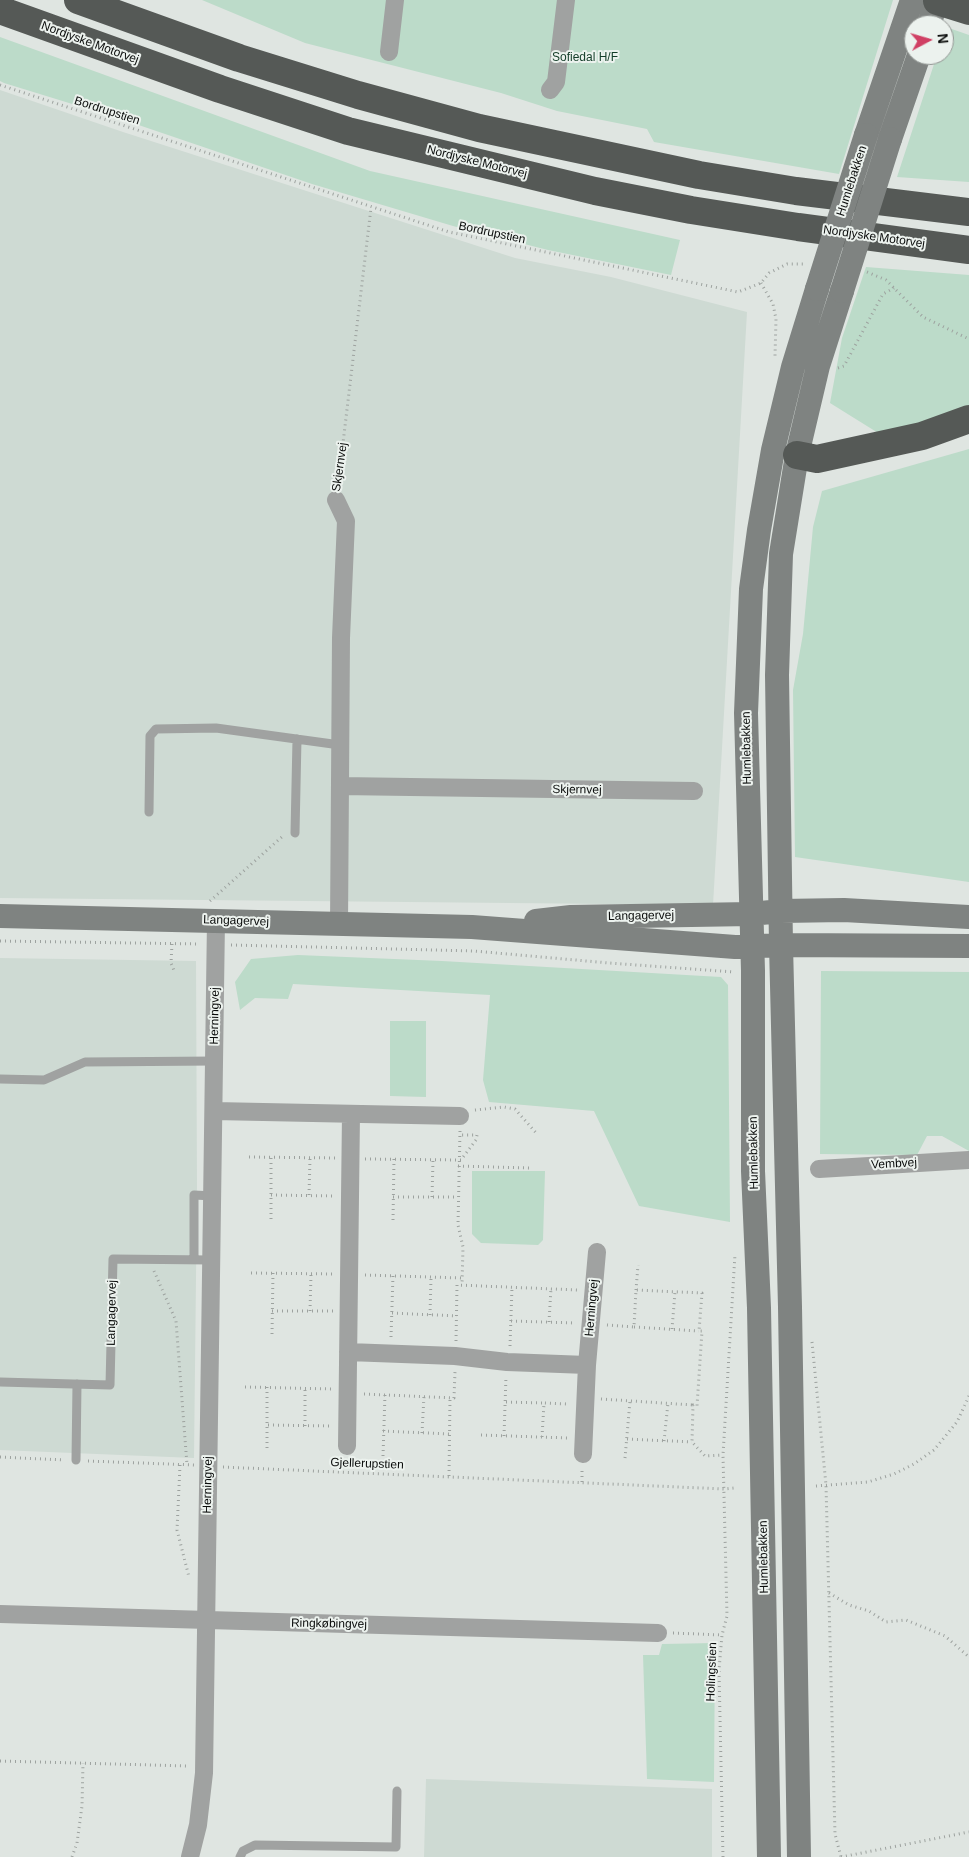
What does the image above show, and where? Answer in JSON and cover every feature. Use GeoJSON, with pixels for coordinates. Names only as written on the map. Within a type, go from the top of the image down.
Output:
{"type":"FeatureCollection","features":[{"type":"Feature","properties":{"kind":"highway"},"geometry":{"type":"LineString","coordinates":[[78,0],[239,58],[358,95],[479,128],[699,175],[796,190],[969,212]]}},
{"type":"Feature","properties":{"kind":"highway"},"geometry":{"type":"LineString","coordinates":[[930,5],[969,10]]}},
{"type":"Feature","properties":{"kind":"highway","name":"Nordjyske Motorvej"},"geometry":{"type":"LineString","coordinates":[[0,10],[210,86],[348,131],[595,191],[691,210],[798,227],[969,250]]}},
{"type":"Feature","properties":{"kind":"highway"},"geometry":{"type":"LineString","coordinates":[[785,453],[817,459],[922,436],[969,419]]}},
{"type":"Feature","properties":{"kind":"street"},"geometry":{"type":"LineString","coordinates":[[389,52],[395,0]]}},
{"type":"Feature","properties":{"kind":"street"},"geometry":{"type":"LineString","coordinates":[[550,90],[556,82],[566,0]]}},
{"type":"Feature","properties":{"kind":"street","name":"Humlebakken"},"geometry":{"type":"LineString","coordinates":[[799,1857],[777,657],[785,453],[793,367],[866,135],[930,5]]}},
{"type":"Feature","properties":{"kind":"street","name":"Humlebakken"},"geometry":{"type":"LineString","coordinates":[[769,1857],[760,1318],[753,1172],[753,971],[746,713],[751,589],[758,530],[818,366],[916,65]]}},
{"type":"Feature","properties":{"kind":"street","name":"Skjernvej"},"geometry":{"type":"LineString","coordinates":[[336,500],[346,521],[341,638],[339,925]]}},
{"type":"Feature","properties":{"kind":"street","name":"Skjernvej"},"geometry":{"type":"LineString","coordinates":[[340,786],[694,791]]}},
{"type":"Feature","properties":{"kind":"street","name":"Langagervej"},"geometry":{"type":"LineString","coordinates":[[0,916],[472,927],[595,936],[636,929],[752,930],[937,926],[969,917]]}},
{"type":"Feature","properties":{"kind":"street","name":"Langagervej"},"geometry":{"type":"LineString","coordinates":[[472,927],[571,917],[752,930]]}},
{"type":"Feature","properties":{"kind":"street","name":"Herningvej"},"geometry":{"type":"LineString","coordinates":[[190,1857],[198,1825],[204,1773],[216,944],[208,920]]}},
{"type":"Feature","properties":{"kind":"street"},"geometry":{"type":"LineString","coordinates":[[752,930],[781,928]]}},
{"type":"Feature","properties":{"kind":"street","name":"Langagervej"},"geometry":{"type":"LineString","coordinates":[[781,928],[969,946]]}},
{"type":"Feature","properties":{"kind":"street"},"geometry":{"type":"LineString","coordinates":[[214,1111],[460,1116]]}},
{"type":"Feature","properties":{"kind":"street"},"geometry":{"type":"LineString","coordinates":[[347,1446],[349,1311],[358,1274],[350,1197],[351,1114]]}},
{"type":"Feature","properties":{"kind":"street","name":"Vembvej"},"geometry":{"type":"LineString","coordinates":[[819,1169],[969,1160]]}},
{"type":"Feature","properties":{"kind":"street","name":"Herningvej"},"geometry":{"type":"LineString","coordinates":[[583,1446],[586,1365],[597,1252]]}},
{"type":"Feature","properties":{"kind":"street"},"geometry":{"type":"LineString","coordinates":[[348,1352],[455,1356],[508,1362],[586,1365]]}},
{"type":"Feature","properties":{"kind":"street","name":"Ringkøbingvej"},"geometry":{"type":"LineString","coordinates":[[0,1614],[658,1633]]}},
{"type":"Feature","properties":{"kind":"lane"},"geometry":{"type":"LineString","coordinates":[[149,812],[150,736],[156,729],[216,728],[340,745]]}},
{"type":"Feature","properties":{"kind":"lane"},"geometry":{"type":"LineString","coordinates":[[295,833],[297,739]]}},
{"type":"Feature","properties":{"kind":"lane"},"geometry":{"type":"LineString","coordinates":[[0,1079],[44,1080],[85,1062],[215,1062]]}},
{"type":"Feature","properties":{"kind":"lane"},"geometry":{"type":"LineString","coordinates":[[194,1260],[194,1195],[213,1196]]}},
{"type":"Feature","properties":{"kind":"lane","name":"Langagervej"},"geometry":{"type":"LineString","coordinates":[[0,1382],[110,1385],[113,1259],[211,1260]]}},
{"type":"Feature","properties":{"kind":"lane"},"geometry":{"type":"LineString","coordinates":[[76,1460],[77,1384]]}},
{"type":"Feature","properties":{"kind":"lane"},"geometry":{"type":"LineString","coordinates":[[240,1857],[243,1851],[255,1845],[396,1847],[397,1791]]}},
{"type":"Feature","properties":{"kind":"path","name":"Bordrupstien"},"geometry":{"type":"LineString","coordinates":[[0,85],[449,232],[738,292],[761,283],[769,272],[786,264],[814,265]]}},
{"type":"Feature","properties":{"kind":"path","name":"Skjernvej"},"geometry":{"type":"LineString","coordinates":[[336,500],[371,208]]}},
{"type":"Feature","properties":{"kind":"path"},"geometry":{"type":"LineString","coordinates":[[860,271],[869,272],[886,280],[923,317],[969,338]]}},
{"type":"Feature","properties":{"kind":"path"},"geometry":{"type":"LineString","coordinates":[[761,283],[773,304],[776,319],[774,361],[793,367]]}},
{"type":"Feature","properties":{"kind":"path"},"geometry":{"type":"LineString","coordinates":[[818,366],[832,369],[844,366],[883,294],[894,288]]}},
{"type":"Feature","properties":{"kind":"path"},"geometry":{"type":"LineString","coordinates":[[208,920],[204,907],[284,835]]}},
{"type":"Feature","properties":{"kind":"path"},"geometry":{"type":"LineString","coordinates":[[0,941],[172,945],[216,944],[474,951],[695,970],[753,971]]}},
{"type":"Feature","properties":{"kind":"path"},"geometry":{"type":"LineString","coordinates":[[172,945],[171,963],[175,972]]}},
{"type":"Feature","properties":{"kind":"path"},"geometry":{"type":"LineString","coordinates":[[460,1116],[471,1110],[504,1107],[515,1109],[538,1134]]}},
{"type":"Feature","properties":{"kind":"path"},"geometry":{"type":"LineString","coordinates":[[369,1159],[433,1160],[458,1160],[461,1160],[476,1140],[477,1135],[460,1135],[458,1160],[458,1225],[463,1247],[462,1285]]}},
{"type":"Feature","properties":{"kind":"path"},"geometry":{"type":"LineString","coordinates":[[249,1157],[351,1158]]}},
{"type":"Feature","properties":{"kind":"path"},"geometry":{"type":"LineString","coordinates":[[270,1219],[271,1158]]}},
{"type":"Feature","properties":{"kind":"path"},"geometry":{"type":"LineString","coordinates":[[309,1196],[310,1158]]}},
{"type":"Feature","properties":{"kind":"path"},"geometry":{"type":"LineString","coordinates":[[393,1220],[394,1159]]}},
{"type":"Feature","properties":{"kind":"path"},"geometry":{"type":"LineString","coordinates":[[432,1197],[433,1160]]}},
{"type":"Feature","properties":{"kind":"path"},"geometry":{"type":"LineString","coordinates":[[458,1166],[529,1168]]}},
{"type":"Feature","properties":{"kind":"path"},"geometry":{"type":"LineString","coordinates":[[271,1195],[350,1197]]}},
{"type":"Feature","properties":{"kind":"path"},"geometry":{"type":"LineString","coordinates":[[393,1197],[458,1197]]}},
{"type":"Feature","properties":{"kind":"path","name":"Holingstien"},"geometry":{"type":"LineString","coordinates":[[723,1857],[719,1670],[722,1635],[727,1616],[722,1455],[736,1245]]}},
{"type":"Feature","properties":{"kind":"path"},"geometry":{"type":"LineString","coordinates":[[148,1259],[176,1320],[186,1465]]}},
{"type":"Feature","properties":{"kind":"path"},"geometry":{"type":"LineString","coordinates":[[634,1327],[638,1265]]}},
{"type":"Feature","properties":{"kind":"path"},"geometry":{"type":"LineString","coordinates":[[251,1272],[462,1278]]}},
{"type":"Feature","properties":{"kind":"path"},"geometry":{"type":"LineString","coordinates":[[272,1334],[273,1272]]}},
{"type":"Feature","properties":{"kind":"path"},"geometry":{"type":"LineString","coordinates":[[310,1311],[311,1274]]}},
{"type":"Feature","properties":{"kind":"path"},"geometry":{"type":"LineString","coordinates":[[390,1354],[393,1276]]}},
{"type":"Feature","properties":{"kind":"path"},"geometry":{"type":"LineString","coordinates":[[430,1315],[431,1277]]}},
{"type":"Feature","properties":{"kind":"path"},"geometry":{"type":"LineString","coordinates":[[245,1387],[454,1398],[458,1285],[594,1291]]}},
{"type":"Feature","properties":{"kind":"path"},"geometry":{"type":"LineString","coordinates":[[504,1436],[512,1287]]}},
{"type":"Feature","properties":{"kind":"path"},"geometry":{"type":"LineString","coordinates":[[550,1288],[550,1322]]}},
{"type":"Feature","properties":{"kind":"path"},"geometry":{"type":"LineString","coordinates":[[636,1290],[702,1293],[699,1331]]}},
{"type":"Feature","properties":{"kind":"path"},"geometry":{"type":"LineString","coordinates":[[672,1329],[675,1292]]}},
{"type":"Feature","properties":{"kind":"path"},"geometry":{"type":"LineString","coordinates":[[272,1311],[349,1311]]}},
{"type":"Feature","properties":{"kind":"path"},"geometry":{"type":"LineString","coordinates":[[392,1313],[457,1316]]}},
{"type":"Feature","properties":{"kind":"path"},"geometry":{"type":"LineString","coordinates":[[506,1402],[630,1401],[697,1406],[702,1331],[511,1321]]}},
{"type":"Feature","properties":{"kind":"path"},"geometry":{"type":"LineString","coordinates":[[267,1388],[267,1449]]}},
{"type":"Feature","properties":{"kind":"path"},"geometry":{"type":"LineString","coordinates":[[305,1426],[306,1389]]}},
{"type":"Feature","properties":{"kind":"path"},"geometry":{"type":"LineString","coordinates":[[383,1456],[385,1394]]}},
{"type":"Feature","properties":{"kind":"path"},"geometry":{"type":"LineString","coordinates":[[422,1432],[424,1396]]}},
{"type":"Feature","properties":{"kind":"path"},"geometry":{"type":"LineString","coordinates":[[816,1486],[868,1482],[894,1474],[914,1464],[934,1450],[957,1422],[969,1396]]}},
{"type":"Feature","properties":{"kind":"path"},"geometry":{"type":"LineString","coordinates":[[449,1476],[450,1397]]}},
{"type":"Feature","properties":{"kind":"path"},"geometry":{"type":"LineString","coordinates":[[625,1458],[630,1401]]}},
{"type":"Feature","properties":{"kind":"path"},"geometry":{"type":"LineString","coordinates":[[542,1437],[544,1403]]}},
{"type":"Feature","properties":{"kind":"path"},"geometry":{"type":"LineString","coordinates":[[664,1441],[668,1404]]}},
{"type":"Feature","properties":{"kind":"path"},"geometry":{"type":"LineString","coordinates":[[693,1406],[692,1442],[705,1456],[722,1455]]}},
{"type":"Feature","properties":{"kind":"path"},"geometry":{"type":"LineString","coordinates":[[268,1425],[347,1426]]}},
{"type":"Feature","properties":{"kind":"path"},"geometry":{"type":"LineString","coordinates":[[383,1431],[449,1434]]}},
{"type":"Feature","properties":{"kind":"path"},"geometry":{"type":"LineString","coordinates":[[481,1435],[542,1437],[583,1446]]}},
{"type":"Feature","properties":{"kind":"path"},"geometry":{"type":"LineString","coordinates":[[627,1439],[692,1442]]}},
{"type":"Feature","properties":{"kind":"path","name":"Gjellerupstien"},"geometry":{"type":"LineString","coordinates":[[0,1457],[734,1488]]}},
{"type":"Feature","properties":{"kind":"path"},"geometry":{"type":"LineString","coordinates":[[180,1465],[177,1530],[190,1581]]}},
{"type":"Feature","properties":{"kind":"path"},"geometry":{"type":"LineString","coordinates":[[826,1486],[835,1834],[841,1857],[969,1832]]}},
{"type":"Feature","properties":{"kind":"path"},"geometry":{"type":"LineString","coordinates":[[829,1593],[849,1605],[869,1611],[886,1622],[906,1620],[945,1636],[969,1657]]}},
{"type":"Feature","properties":{"kind":"path"},"geometry":{"type":"LineString","coordinates":[[658,1633],[722,1635]]}},
{"type":"Feature","properties":{"kind":"path"},"geometry":{"type":"LineString","coordinates":[[0,1761],[189,1766],[189,1756]]}},
{"type":"Feature","properties":{"kind":"path"},"geometry":{"type":"LineString","coordinates":[[72,1857],[77,1842],[82,1806],[83,1763]]}},
{"type":"Feature","properties":{"kind":"shaded area"},"geometry":{"type":"Polygon","coordinates":[[[0,90],[123,132],[515,258],[611,277],[747,312],[713,905],[0,898],[0,90]]]}},
{"type":"Feature","properties":{"kind":"shaded area"},"geometry":{"type":"Polygon","coordinates":[[[0,958],[196,961],[197,1187],[194,1458],[0,1450],[0,958]]]}},
{"type":"Feature","properties":{"kind":"shaded area"},"geometry":{"type":"Polygon","coordinates":[[[426,1779],[712,1789],[712,1857],[424,1857],[426,1779]]]}},
{"type":"Feature","properties":{"kind":"green space","name":"Sofiedal H/F"},"geometry":{"type":"Polygon","coordinates":[[[202,0],[893,0],[839,174],[654,142],[647,129],[557,111],[501,93],[305,43],[202,0]]]}},
{"type":"Feature","properties":{"kind":"green space"},"geometry":{"type":"Polygon","coordinates":[[[954,30],[969,35],[969,182],[897,177],[934,65],[954,65],[954,30]]]}},
{"type":"Feature","properties":{"kind":"green space"},"geometry":{"type":"Polygon","coordinates":[[[0,37],[370,171],[680,240],[671,275],[548,250],[453,226],[312,184],[121,119],[4,83],[0,81],[0,37]]]}},
{"type":"Feature","properties":{"kind":"green space"},"geometry":{"type":"Polygon","coordinates":[[[866,267],[969,275],[969,407],[883,436],[830,403],[842,338],[866,267]]]}},
{"type":"Feature","properties":{"kind":"green space"},"geometry":{"type":"Polygon","coordinates":[[[969,449],[969,882],[795,857],[793,690],[803,634],[813,527],[822,491],[969,449]]]}},
{"type":"Feature","properties":{"kind":"green space"},"geometry":{"type":"Polygon","coordinates":[[[298,955],[721,977],[728,985],[730,1222],[639,1206],[594,1111],[489,1102],[483,1080],[490,995],[293,984],[288,999],[255,998],[240,1010],[235,982],[251,959],[298,955]]]}},
{"type":"Feature","properties":{"kind":"green space"},"geometry":{"type":"Polygon","coordinates":[[[821,971],[969,972],[969,1151],[942,1136],[927,1136],[917,1155],[820,1154],[821,971]]]}},
{"type":"Feature","properties":{"kind":"green space"},"geometry":{"type":"Polygon","coordinates":[[[390,1021],[426,1021],[426,1097],[390,1096],[390,1021]]]}},
{"type":"Feature","properties":{"kind":"green space"},"geometry":{"type":"Polygon","coordinates":[[[472,1171],[545,1171],[543,1240],[538,1245],[481,1243],[472,1234],[472,1171]]]}},
{"type":"Feature","properties":{"kind":"green space"},"geometry":{"type":"Polygon","coordinates":[[[715,1643],[714,1782],[647,1779],[643,1655],[659,1655],[662,1644],[715,1643]]]}}]}
